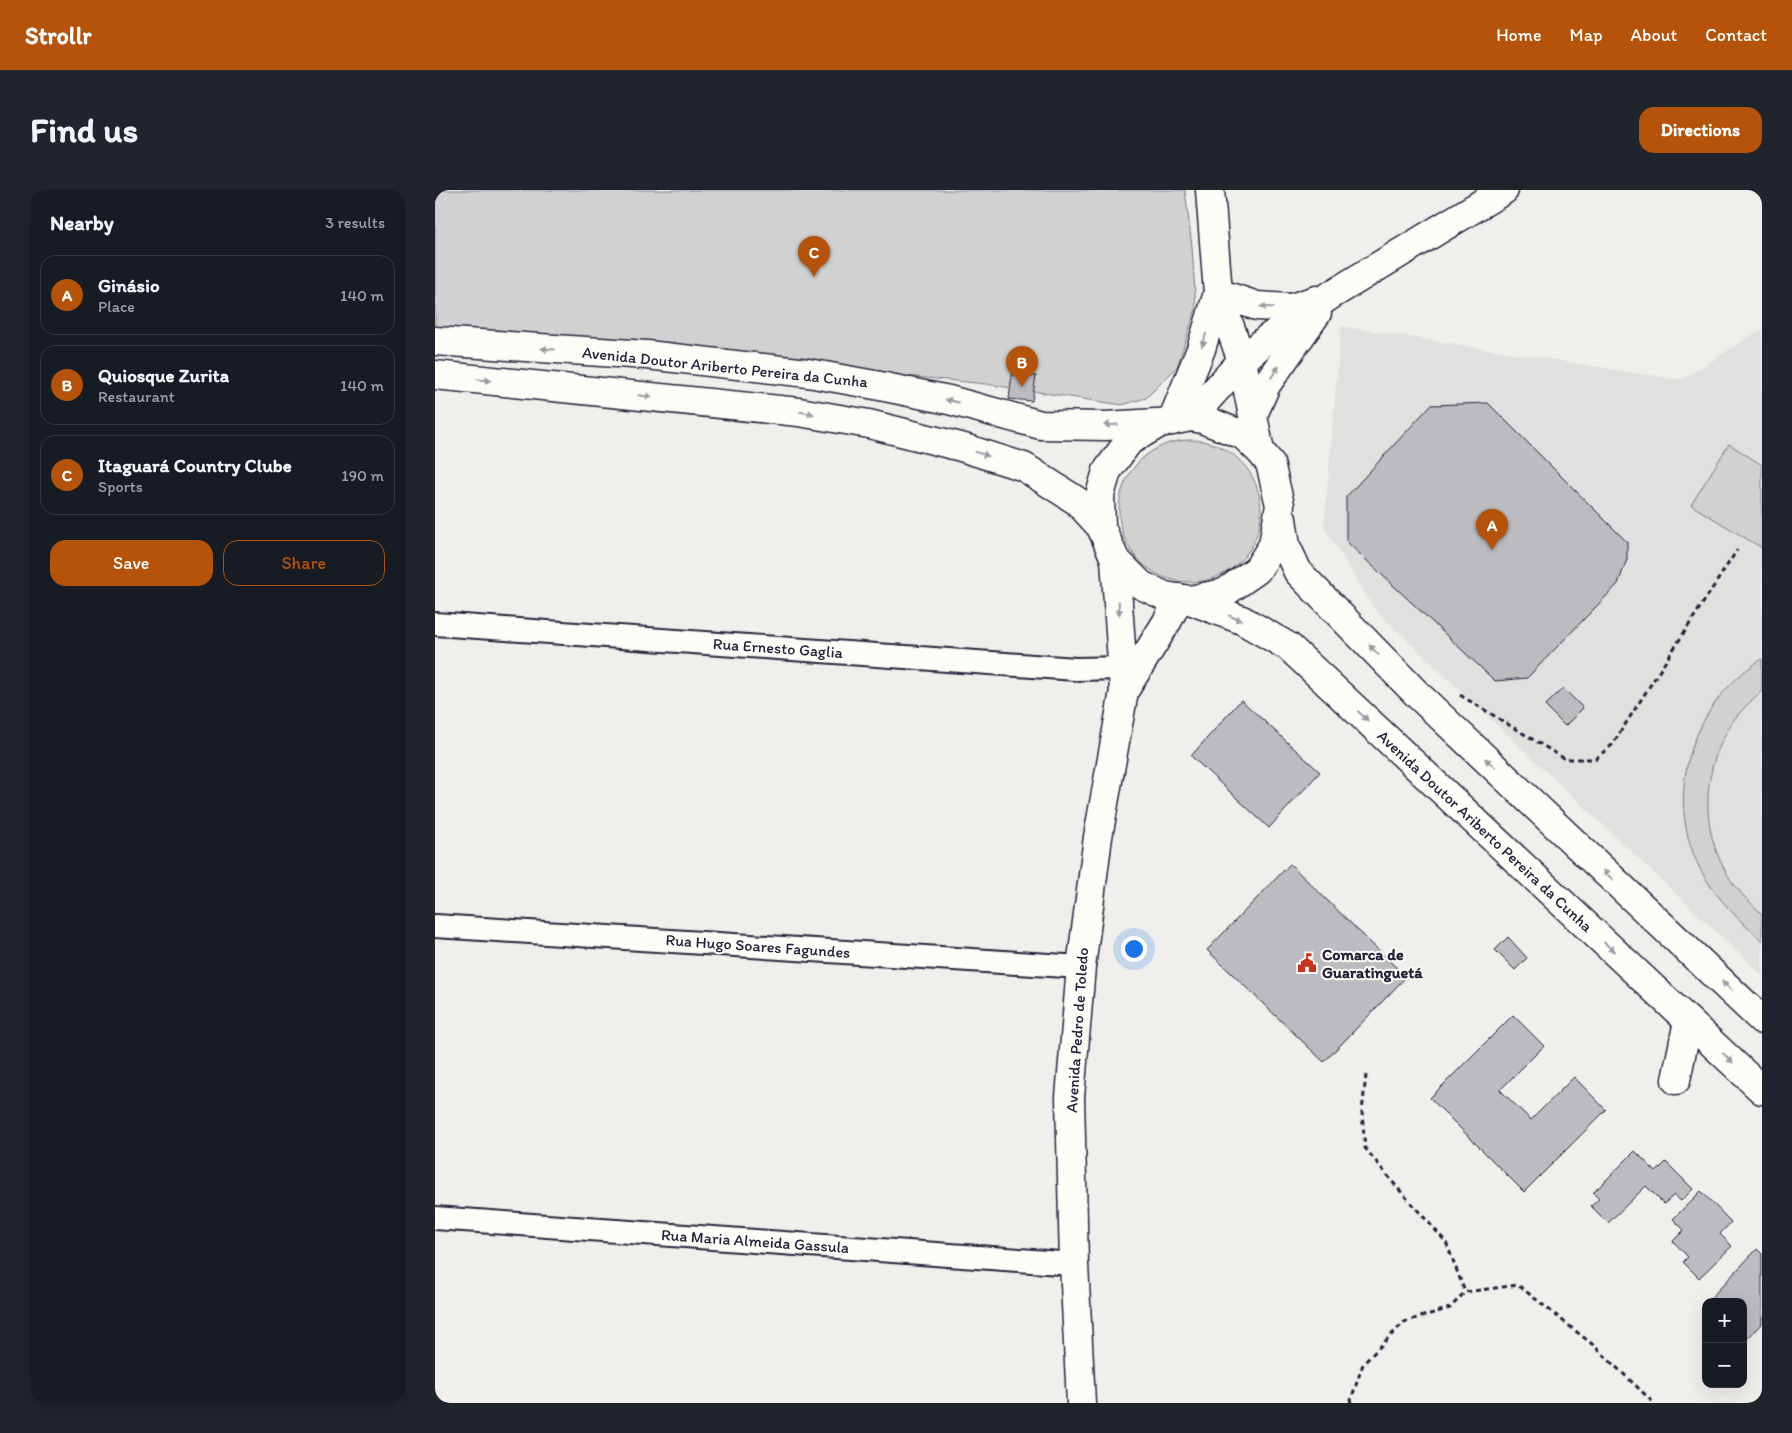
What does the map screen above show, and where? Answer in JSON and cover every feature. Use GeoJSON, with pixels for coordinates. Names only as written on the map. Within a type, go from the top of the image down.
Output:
{"type":"FeatureCollection","features":[{"type":"Feature","properties":{"kind":"main road"},"geometry":{"type":"LineString","coordinates":[[1210,190],[1218,293],[1242,361],[1260,451],[1270,463],[1280,505],[1286,546],[1298,572],[1418,695],[1762,1020]]}},
{"type":"Feature","properties":{"kind":"main road"},"geometry":{"type":"LineString","coordinates":[[1101,527],[1100,495],[1107,471],[1129,441],[1174,420],[1268,338],[1331,295],[1504,190]]}},
{"type":"Feature","properties":{"kind":"main road"},"geometry":{"type":"LineString","coordinates":[[1218,293],[1257,306],[1291,308],[1331,295]]}},
{"type":"Feature","properties":{"kind":"main road"},"geometry":{"type":"LineString","coordinates":[[1174,420],[1201,349],[1218,293]]}},
{"type":"Feature","properties":{"kind":"main road"},"geometry":{"type":"LineString","coordinates":[[1253,415],[1266,385],[1290,349],[1331,295]]}},
{"type":"Feature","properties":{"kind":"main road","name":"Avenida Doutor Ariberto Pereira da Cunha"},"geometry":{"type":"LineString","coordinates":[[435,341],[647,355],[808,374],[875,384],[949,400],[1041,425],[1106,426],[1202,419],[1243,435],[1260,451]]}},
{"type":"Feature","properties":{"kind":"main road"},"geometry":{"type":"LineString","coordinates":[[435,375],[799,412],[869,424],[961,447],[1024,467],[1077,501],[1101,527],[1115,560]]}},
{"type":"Feature","properties":{"kind":"main road"},"geometry":{"type":"LineString","coordinates":[[1184,599],[1224,593],[1257,570],[1273,545],[1280,505]]}},
{"type":"Feature","properties":{"kind":"main road","name":"Avenida Doutor Ariberto Pereira da Cunha"},"geometry":{"type":"LineString","coordinates":[[1115,560],[1141,585],[1165,596],[1184,599],[1242,620],[1289,647],[1762,1090]]}},
{"type":"Feature","properties":{"kind":"main road","name":"Avenida Pedro de Toledo"},"geometry":{"type":"LineString","coordinates":[[1081,1403],[1074,1264],[1070,1097],[1081,967],[1098,837],[1123,680],[1115,560]]}},
{"type":"Feature","properties":{"kind":"main road","name":"Avenida Pedro de Toledo"},"geometry":{"type":"LineString","coordinates":[[1123,680],[1184,599]]}},
{"type":"Feature","properties":{"kind":"main road"},"geometry":{"type":"LineString","coordinates":[[1676,1080],[1688,1021]]}},
{"type":"Feature","properties":{"kind":"street","name":"Rua Ernesto Gaglia"},"geometry":{"type":"LineString","coordinates":[[435,624],[1066,669],[1123,680]]}},
{"type":"Feature","properties":{"kind":"street","name":"Rua Hugo Soares Fagundes"},"geometry":{"type":"LineString","coordinates":[[435,926],[1081,967]]}},
{"type":"Feature","properties":{"kind":"street","name":"Rua Maria Almeida Gassula"},"geometry":{"type":"LineString","coordinates":[[435,1218],[1074,1264]]}},
{"type":"Feature","properties":{"kind":"path"},"geometry":{"type":"LineString","coordinates":[[1459,694],[1565,759],[1595,759],[1612,745],[1737,550]]}},
{"type":"Feature","properties":{"kind":"path"},"geometry":{"type":"LineString","coordinates":[[1365,1075],[1362,1112],[1365,1148],[1446,1242],[1465,1292]]}},
{"type":"Feature","properties":{"kind":"path"},"geometry":{"type":"LineString","coordinates":[[1350,1403],[1363,1364],[1404,1322],[1450,1308],[1465,1292],[1518,1285],[1592,1344],[1653,1403]]}},
{"type":"Feature","properties":{"kind":"shaded area"},"geometry":{"type":"Polygon","coordinates":[[[435,190],[1185,190],[1192,247],[1196,308],[1177,367],[1146,398],[1122,405],[986,384],[435,329],[435,190]]]}},
{"type":"Feature","properties":{"kind":"shaded area"},"geometry":{"type":"Polygon","coordinates":[[[1341,326],[1681,380],[1762,329],[1762,975],[1374,609],[1324,527],[1341,326]]]}},
{"type":"Feature","properties":{"kind":"shaded area"},"geometry":{"type":"Polygon","coordinates":[[[1190,440],[1204,441],[1217,445],[1230,452],[1240,461],[1249,471],[1256,484],[1260,497],[1260,525],[1256,538],[1249,551],[1240,561],[1230,570],[1217,577],[1204,581],[1190,582],[1176,581],[1163,577],[1150,570],[1140,561],[1131,551],[1124,538],[1120,525],[1119,511],[1120,497],[1124,484],[1131,471],[1140,461],[1150,452],[1163,445],[1176,441],[1190,440]]]}},
{"type":"Feature","properties":{"kind":"shaded area"},"geometry":{"type":"Polygon","coordinates":[[[1729,444],[1762,465],[1762,548],[1691,505],[1729,444]]]}},
{"type":"Feature","properties":{"kind":"shaded area"},"geometry":{"type":"Polygon","coordinates":[[[1762,659],[1762,691],[1736,717],[1719,747],[1709,787],[1708,808],[1710,829],[1715,849],[1724,868],[1735,886],[1762,914],[1762,941],[1723,902],[1704,876],[1691,847],[1684,816],[1684,786],[1689,756],[1700,727],[1716,701],[1737,678],[1762,659]]]}},
{"type":"Feature","properties":{"kind":"building"},"geometry":{"type":"Polygon","coordinates":[[[1012,374],[1036,376],[1032,401],[1009,399],[1012,374]]]}},
{"type":"Feature","properties":{"kind":"building"},"geometry":{"type":"Polygon","coordinates":[[[1488,403],[1627,542],[1627,559],[1618,584],[1527,678],[1495,681],[1346,541],[1346,497],[1431,405],[1488,403]]]}},
{"type":"Feature","properties":{"kind":"building"},"geometry":{"type":"Polygon","coordinates":[[[1563,688],[1583,708],[1565,726],[1545,706],[1563,688]]]}},
{"type":"Feature","properties":{"kind":"building"},"geometry":{"type":"Polygon","coordinates":[[[1241,700],[1320,772],[1269,828],[1191,756],[1241,700]]]}},
{"type":"Feature","properties":{"kind":"building","name":"Comarca de Guaratinguetá"},"geometry":{"type":"Polygon","coordinates":[[[1290,864],[1406,977],[1324,1062],[1207,950],[1290,864]]]}},
{"type":"Feature","properties":{"kind":"building"},"geometry":{"type":"Polygon","coordinates":[[[1508,937],[1527,958],[1515,970],[1495,950],[1508,937]]]}},
{"type":"Feature","properties":{"kind":"building"},"geometry":{"type":"Polygon","coordinates":[[[1513,1015],[1544,1046],[1500,1090],[1531,1120],[1574,1077],[1606,1110],[1524,1192],[1430,1098],[1513,1015]]]}},
{"type":"Feature","properties":{"kind":"building"},"geometry":{"type":"Polygon","coordinates":[[[1635,1151],[1656,1172],[1666,1162],[1693,1189],[1681,1201],[1674,1195],[1664,1204],[1646,1186],[1608,1223],[1591,1206],[1599,1199],[1593,1193],[1635,1151]]]}},
{"type":"Feature","properties":{"kind":"building"},"geometry":{"type":"Polygon","coordinates":[[[1701,1191],[1731,1222],[1720,1234],[1732,1246],[1699,1278],[1683,1262],[1688,1257],[1673,1241],[1684,1230],[1673,1219],[1701,1191]]]}},
{"type":"Feature","properties":{"kind":"building"},"geometry":{"type":"Polygon","coordinates":[[[1757,1249],[1762,1254],[1762,1323],[1747,1339],[1747,1298],[1711,1298],[1757,1249]]]}},
{"type":"Feature","properties":{"kind":"place","name":"Itaguará Country Clube"},"geometry":{"type":"Point","coordinates":[814,277]}},
{"type":"Feature","properties":{"kind":"place","name":"Quiosque Zurita"},"geometry":{"type":"Point","coordinates":[1022,387]}},
{"type":"Feature","properties":{"kind":"place","name":"Ginásio"},"geometry":{"type":"Point","coordinates":[1492,550]}},
{"type":"Feature","properties":{"kind":"place","name":"Comarca de Guaratinguetá"},"geometry":{"type":"Point","coordinates":[1307,963]}}]}
